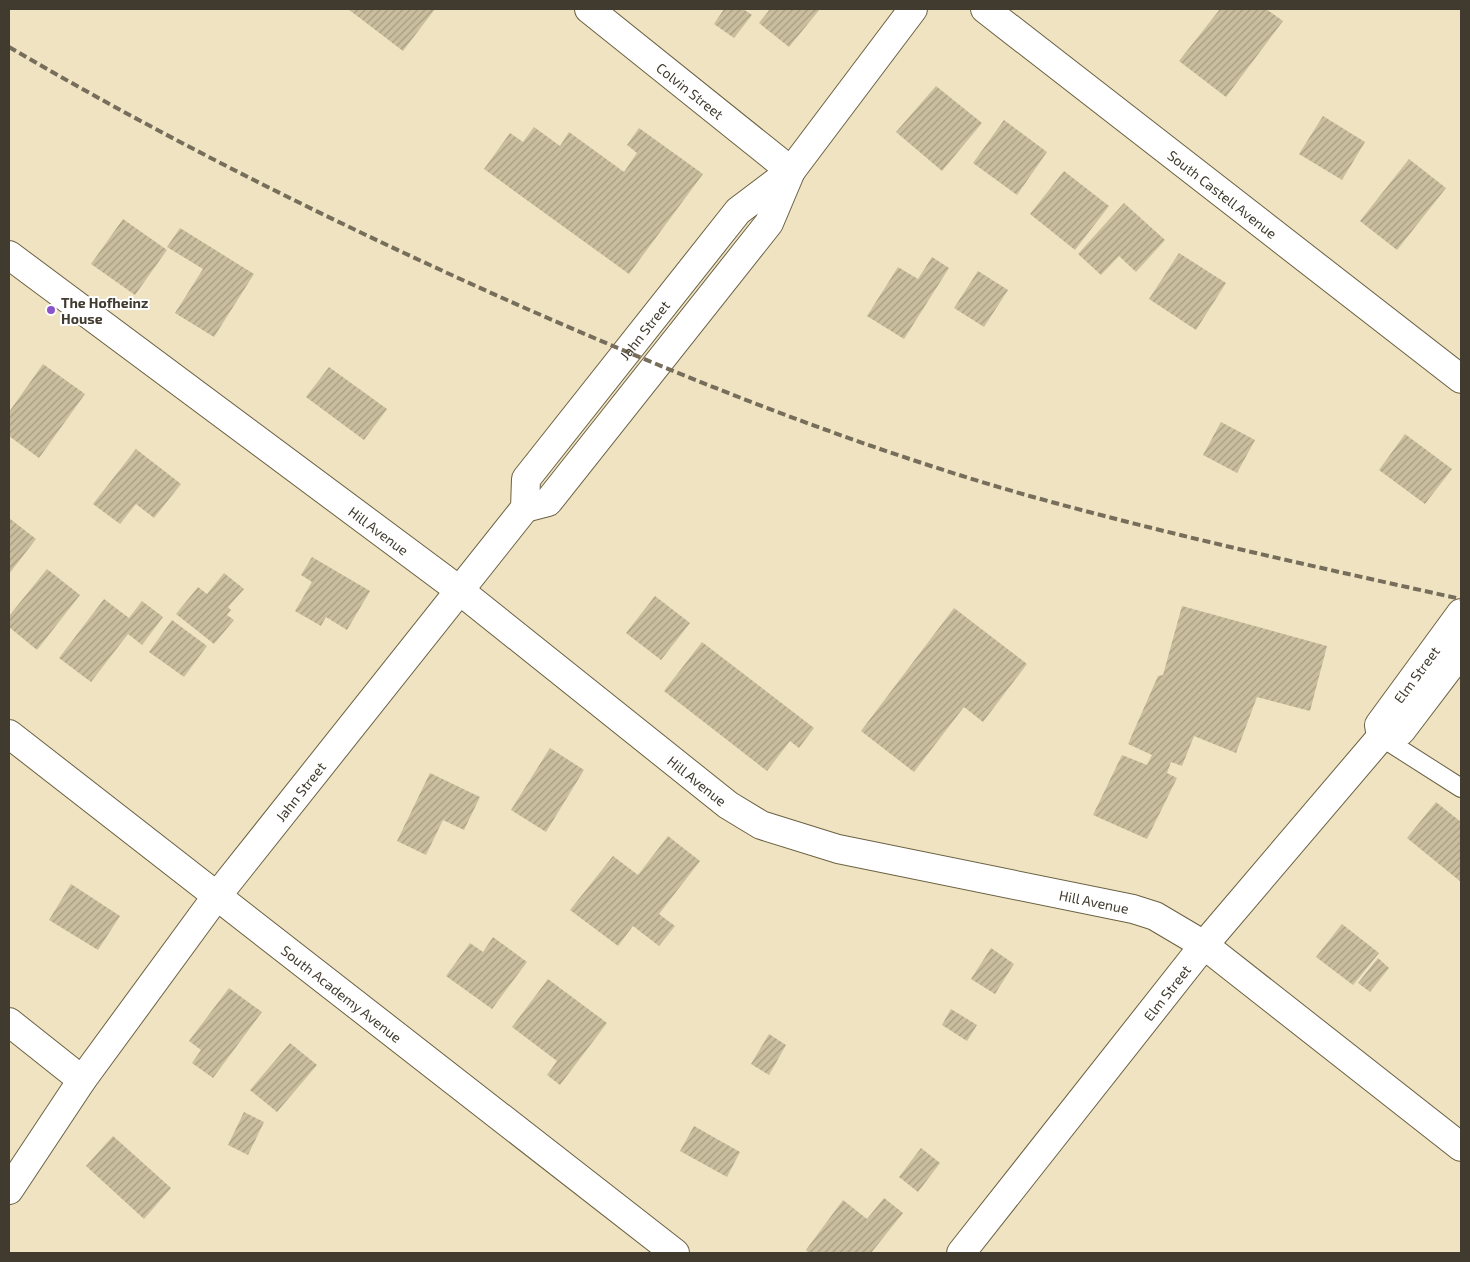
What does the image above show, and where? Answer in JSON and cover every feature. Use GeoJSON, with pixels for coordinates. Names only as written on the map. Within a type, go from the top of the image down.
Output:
{"type":"FeatureCollection","features":[{"type":"Feature","properties":{"kind":"street","name":"Colvin Street"},"geometry":{"type":"LineString","coordinates":[[589,9],[791,171]]}},
{"type":"Feature","properties":{"kind":"street","name":"Jahn Street"},"geometry":{"type":"LineString","coordinates":[[9,1190],[82,1080],[216,897],[525,508],[548,502],[769,223],[791,171],[913,9]]}},
{"type":"Feature","properties":{"kind":"street","name":"South Castell Avenue"},"geometry":{"type":"LineString","coordinates":[[984,9],[1461,379]]}},
{"type":"Feature","properties":{"kind":"street","name":"Hill Avenue"},"geometry":{"type":"LineString","coordinates":[[9,255],[459,590],[728,805],[761,825],[838,850],[1133,909],[1155,916],[1204,945],[1461,1147]]}},
{"type":"Feature","properties":{"kind":"street","name":"Elm Street"},"geometry":{"type":"LineString","coordinates":[[1381,737],[1379,725],[1461,613]]}},
{"type":"Feature","properties":{"kind":"street","name":"Elm Street"},"geometry":{"type":"LineString","coordinates":[[961,1253],[1204,945],[1381,737],[1401,730],[1461,652]]}},
{"type":"Feature","properties":{"kind":"street","name":"South Academy Avenue"},"geometry":{"type":"LineString","coordinates":[[9,734],[675,1253]]}},
{"type":"Feature","properties":{"kind":"street"},"geometry":{"type":"LineString","coordinates":[[9,1022],[82,1080]]}},
{"type":"Feature","properties":{"kind":"lane"},"geometry":{"type":"LineString","coordinates":[[1381,737],[1461,788]]}},
{"type":"Feature","properties":{"kind":"building"},"geometry":{"type":"Polygon","coordinates":[[[348,9],[435,9],[403,51],[348,9]]]}},
{"type":"Feature","properties":{"kind":"building"},"geometry":{"type":"Polygon","coordinates":[[[724,9],[743,9],[752,15],[734,38],[714,24],[724,9]]]}},
{"type":"Feature","properties":{"kind":"building"},"geometry":{"type":"Polygon","coordinates":[[[770,9],[820,9],[789,47],[759,23],[770,9]]]}},
{"type":"Feature","properties":{"kind":"building"},"geometry":{"type":"Polygon","coordinates":[[[1220,9],[1266,9],[1283,21],[1226,97],[1179,61],[1220,9]]]}},
{"type":"Feature","properties":{"kind":"building"},"geometry":{"type":"Polygon","coordinates":[[[936,86],[982,123],[942,171],[896,132],[936,86]]]}},
{"type":"Feature","properties":{"kind":"building"},"geometry":{"type":"Polygon","coordinates":[[[1323,116],[1365,142],[1342,180],[1299,154],[1323,116]]]}},
{"type":"Feature","properties":{"kind":"building"},"geometry":{"type":"Polygon","coordinates":[[[1004,120],[1047,152],[1017,195],[973,163],[1004,120]]]}},
{"type":"Feature","properties":{"kind":"building"},"geometry":{"type":"Polygon","coordinates":[[[534,127],[560,146],[569,132],[624,172],[637,153],[627,145],[639,128],[703,174],[629,274],[484,169],[510,133],[523,142],[534,127]]]}},
{"type":"Feature","properties":{"kind":"building"},"geometry":{"type":"Polygon","coordinates":[[[1409,159],[1446,188],[1397,250],[1360,221],[1409,159]]]}},
{"type":"Feature","properties":{"kind":"building"},"geometry":{"type":"Polygon","coordinates":[[[1064,171],[1109,206],[1075,250],[1030,214],[1064,171]]]}},
{"type":"Feature","properties":{"kind":"building"},"geometry":{"type":"Polygon","coordinates":[[[1124,203],[1165,240],[1136,272],[1119,256],[1101,275],[1078,254],[1124,203]]]}},
{"type":"Feature","properties":{"kind":"building"},"geometry":{"type":"Polygon","coordinates":[[[123,219],[167,250],[135,295],[91,264],[123,219]]]}},
{"type":"Feature","properties":{"kind":"building"},"geometry":{"type":"Polygon","coordinates":[[[180,228],[254,274],[214,337],[175,313],[203,269],[167,247],[180,228]]]}},
{"type":"Feature","properties":{"kind":"building"},"geometry":{"type":"Polygon","coordinates":[[[1179,253],[1226,283],[1196,330],[1149,299],[1179,253]]]}},
{"type":"Feature","properties":{"kind":"building"},"geometry":{"type":"Polygon","coordinates":[[[932,257],[949,268],[904,339],[867,316],[898,267],[918,279],[932,257]]]}},
{"type":"Feature","properties":{"kind":"building"},"geometry":{"type":"Polygon","coordinates":[[[978,271],[1008,290],[984,327],[954,308],[978,271]]]}},
{"type":"Feature","properties":{"kind":"building"},"geometry":{"type":"Polygon","coordinates":[[[43,364],[85,394],[39,458],[9,436],[9,412],[43,364]]]}},
{"type":"Feature","properties":{"kind":"building"},"geometry":{"type":"Polygon","coordinates":[[[329,367],[387,409],[364,440],[306,397],[329,367]]]}},
{"type":"Feature","properties":{"kind":"building"},"geometry":{"type":"Polygon","coordinates":[[[1221,422],[1255,440],[1237,473],[1203,455],[1221,422]]]}},
{"type":"Feature","properties":{"kind":"building"},"geometry":{"type":"Polygon","coordinates":[[[1405,434],[1452,469],[1425,504],[1379,470],[1405,434]]]}},
{"type":"Feature","properties":{"kind":"building"},"geometry":{"type":"Polygon","coordinates":[[[136,449],[181,484],[154,518],[136,504],[120,524],[93,504],[136,449]]]}},
{"type":"Feature","properties":{"kind":"building"},"geometry":{"type":"Polygon","coordinates":[[[9,518],[36,539],[9,574],[9,518]]]}},
{"type":"Feature","properties":{"kind":"building"},"geometry":{"type":"Polygon","coordinates":[[[312,557],[370,591],[347,630],[326,617],[321,626],[295,611],[312,582],[301,575],[312,557]]]}},
{"type":"Feature","properties":{"kind":"building"},"geometry":{"type":"Polygon","coordinates":[[[47,569],[80,595],[37,650],[9,627],[9,616],[47,569]]]}},
{"type":"Feature","properties":{"kind":"building"},"geometry":{"type":"Polygon","coordinates":[[[224,573],[244,589],[228,607],[231,610],[227,615],[234,620],[214,644],[176,614],[198,587],[207,594],[224,573]]]}},
{"type":"Feature","properties":{"kind":"building"},"geometry":{"type":"Polygon","coordinates":[[[655,596],[690,623],[661,660],[626,633],[655,596]]]}},
{"type":"Feature","properties":{"kind":"building"},"geometry":{"type":"Polygon","coordinates":[[[104,599],[129,618],[142,601],[163,617],[142,645],[128,634],[91,682],[59,658],[104,599]]]}},
{"type":"Feature","properties":{"kind":"building"},"geometry":{"type":"Polygon","coordinates":[[[1182,606],[1327,646],[1310,711],[1257,697],[1236,753],[1194,736],[1182,766],[1171,762],[1167,773],[1177,778],[1147,839],[1093,815],[1122,755],[1147,765],[1152,755],[1128,744],[1158,676],[1163,675],[1182,606]]]}},
{"type":"Feature","properties":{"kind":"building"},"geometry":{"type":"Polygon","coordinates":[[[954,608],[1027,664],[983,722],[964,707],[914,772],[861,731],[954,608]]]}},
{"type":"Feature","properties":{"kind":"building"},"geometry":{"type":"Polygon","coordinates":[[[172,620],[207,646],[184,677],[149,652],[172,620]]]}},
{"type":"Feature","properties":{"kind":"building"},"geometry":{"type":"Polygon","coordinates":[[[702,642],[814,728],[799,748],[790,741],[767,771],[664,691],[702,642]]]}},
{"type":"Feature","properties":{"kind":"building"},"geometry":{"type":"Polygon","coordinates":[[[550,748],[584,770],[546,832],[511,810],[550,748]]]}},
{"type":"Feature","properties":{"kind":"building"},"geometry":{"type":"Polygon","coordinates":[[[430,773],[480,797],[464,830],[443,820],[426,855],[397,841],[430,773]]]}},
{"type":"Feature","properties":{"kind":"building"},"geometry":{"type":"Polygon","coordinates":[[[1436,802],[1461,822],[1461,882],[1407,838],[1436,802]]]}},
{"type":"Feature","properties":{"kind":"building"},"geometry":{"type":"Polygon","coordinates":[[[668,836],[700,861],[659,914],[675,926],[659,946],[633,926],[618,946],[570,910],[613,856],[638,875],[668,836]]]}},
{"type":"Feature","properties":{"kind":"building"},"geometry":{"type":"Polygon","coordinates":[[[71,884],[120,916],[98,950],[49,920],[71,884]]]}},
{"type":"Feature","properties":{"kind":"building"},"geometry":{"type":"Polygon","coordinates":[[[1342,924],[1379,953],[1353,985],[1316,957],[1342,924]]]}},
{"type":"Feature","properties":{"kind":"building"},"geometry":{"type":"Polygon","coordinates":[[[493,937],[527,962],[492,1009],[446,976],[470,943],[483,952],[493,937]]]}},
{"type":"Feature","properties":{"kind":"building"},"geometry":{"type":"Polygon","coordinates":[[[991,948],[1014,964],[995,994],[971,979],[991,948]]]}},
{"type":"Feature","properties":{"kind":"building"},"geometry":{"type":"Polygon","coordinates":[[[1378,958],[1389,968],[1370,992],[1358,983],[1378,958]]]}},
{"type":"Feature","properties":{"kind":"building"},"geometry":{"type":"Polygon","coordinates":[[[548,979],[607,1023],[560,1085],[547,1075],[557,1061],[512,1027],[548,979]]]}},
{"type":"Feature","properties":{"kind":"building"},"geometry":{"type":"Polygon","coordinates":[[[229,988],[262,1012],[213,1078],[192,1063],[201,1050],[189,1041],[229,988]]]}},
{"type":"Feature","properties":{"kind":"building"},"geometry":{"type":"Polygon","coordinates":[[[951,1009],[977,1025],[967,1041],[942,1025],[951,1009]]]}},
{"type":"Feature","properties":{"kind":"building"},"geometry":{"type":"Polygon","coordinates":[[[769,1034],[786,1045],[769,1075],[751,1064],[769,1034]]]}},
{"type":"Feature","properties":{"kind":"building"},"geometry":{"type":"Polygon","coordinates":[[[290,1043],[317,1065],[277,1112],[250,1090],[290,1043]]]}},
{"type":"Feature","properties":{"kind":"building"},"geometry":{"type":"Polygon","coordinates":[[[244,1112],[264,1122],[248,1155],[228,1145],[244,1112]]]}},
{"type":"Feature","properties":{"kind":"building"},"geometry":{"type":"Polygon","coordinates":[[[694,1126],[740,1152],[727,1177],[680,1151],[694,1126]]]}},
{"type":"Feature","properties":{"kind":"building"},"geometry":{"type":"Polygon","coordinates":[[[113,1136],[171,1188],[144,1219],[86,1166],[113,1136]]]}},
{"type":"Feature","properties":{"kind":"building"},"geometry":{"type":"Polygon","coordinates":[[[921,1148],[940,1163],[918,1192],[899,1177],[921,1148]]]}},
{"type":"Feature","properties":{"kind":"building"},"geometry":{"type":"Polygon","coordinates":[[[884,1198],[903,1213],[871,1253],[809,1253],[806,1250],[843,1200],[867,1219],[884,1198]]]}},
{"type":"Feature","properties":{"kind":"railway"},"geometry":{"type":"LineString","coordinates":[[9,47],[202,154],[334,220],[534,312],[777,412],[901,456],[1080,510],[1298,563],[1461,599]]}},
{"type":"Feature","properties":{"kind":"place","name":"The Hofheinz House"},"geometry":{"type":"Point","coordinates":[51,310]}}]}
